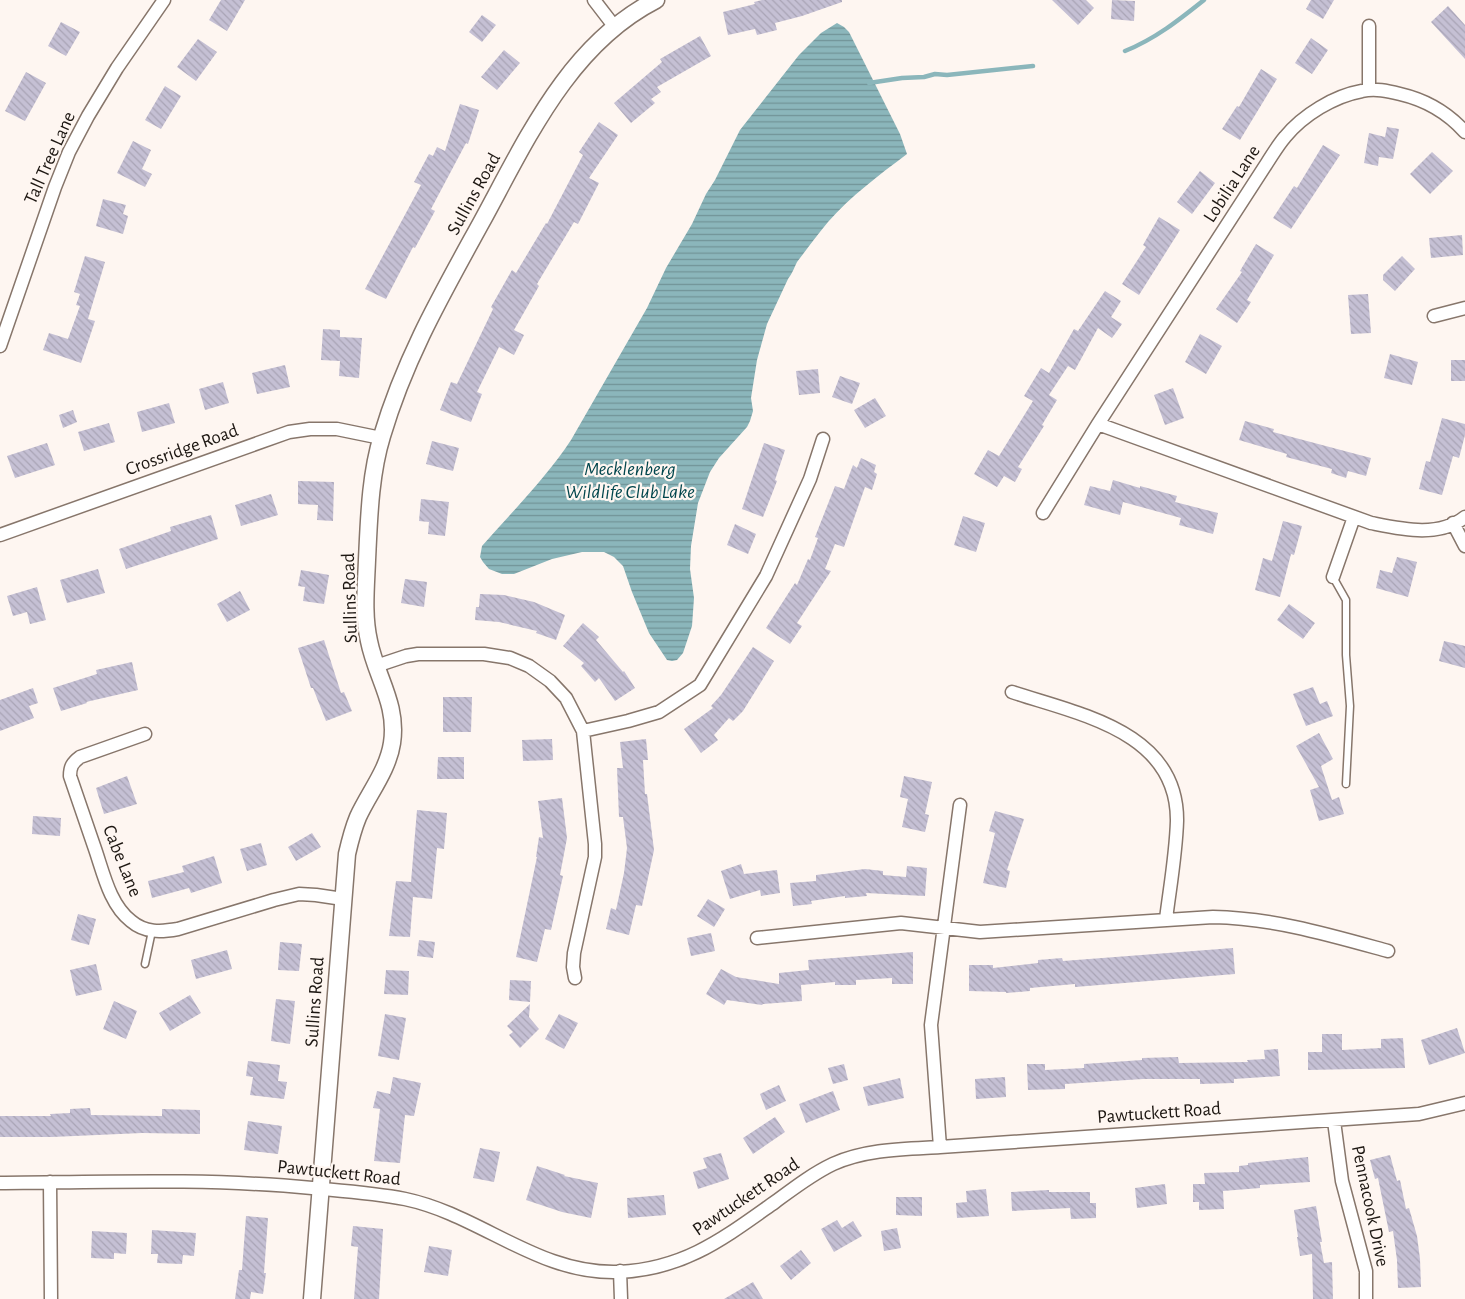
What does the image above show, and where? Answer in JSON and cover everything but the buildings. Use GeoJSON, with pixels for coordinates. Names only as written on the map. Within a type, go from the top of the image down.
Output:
{"type":"FeatureCollection","features":[{"type":"Feature","properties":{"kind":"street","name":"Tall Tree Lane"},"geometry":{"type":"LineString","coordinates":[[0,346],[54,187],[69,152],[117,68],[164,0]]}},
{"type":"Feature","properties":{"kind":"street"},"geometry":{"type":"LineString","coordinates":[[594,0],[614,26]]}},
{"type":"Feature","properties":{"kind":"street","name":"Sullins Road"},"geometry":{"type":"LineString","coordinates":[[312,1299],[347,854],[358,817],[381,774],[392,744],[392,712],[387,691],[376,666],[366,629],[372,496],[382,438],[400,382],[433,310],[542,112],[566,77],[614,26],[656,0]]}},
{"type":"Feature","properties":{"kind":"street"},"geometry":{"type":"LineString","coordinates":[[1369,26],[1369,90]]}},
{"type":"Feature","properties":{"kind":"street","name":"Lobilia Lane"},"geometry":{"type":"LineString","coordinates":[[1043,513],[1098,424],[1285,137],[1296,126],[1318,108],[1349,94],[1369,90],[1413,97],[1430,104],[1465,132]]}},
{"type":"Feature","properties":{"kind":"street"},"geometry":{"type":"LineString","coordinates":[[1434,316],[1465,308]]}},
{"type":"Feature","properties":{"kind":"street"},"geometry":{"type":"LineString","coordinates":[[1098,424],[1372,523],[1408,529],[1432,529],[1459,520],[1465,546]]}},
{"type":"Feature","properties":{"kind":"street","name":"Crossridge Road"},"geometry":{"type":"LineString","coordinates":[[0,535],[289,432],[310,429],[337,429],[382,438]]}},
{"type":"Feature","properties":{"kind":"street"},"geometry":{"type":"LineString","coordinates":[[583,731],[659,712],[700,686],[766,576],[810,479],[823,439]]}},
{"type":"Feature","properties":{"kind":"street"},"geometry":{"type":"LineString","coordinates":[[1332,577],[1354,516]]}},
{"type":"Feature","properties":{"kind":"street"},"geometry":{"type":"LineString","coordinates":[[376,666],[418,654],[484,654],[510,658],[529,666],[550,681],[566,698],[583,731],[595,844],[595,857],[574,953],[573,967],[575,978]]}},
{"type":"Feature","properties":{"kind":"street"},"geometry":{"type":"LineString","coordinates":[[1012,692],[1093,718],[1119,729],[1139,742],[1158,762],[1169,782],[1175,801],[1177,820],[1166,919]]}},
{"type":"Feature","properties":{"kind":"street","name":"Cabe Lane"},"geometry":{"type":"LineString","coordinates":[[145,734],[80,757],[71,764],[70,776],[116,904],[129,920],[152,931],[164,932],[299,894],[343,899]]}},
{"type":"Feature","properties":{"kind":"street"},"geometry":{"type":"LineString","coordinates":[[940,1147],[931,1026],[960,805]]}},
{"type":"Feature","properties":{"kind":"street"},"geometry":{"type":"LineString","coordinates":[[757,938],[901,924],[980,932],[1003,932],[1213,916],[1244,917],[1329,934],[1388,951]]}},
{"type":"Feature","properties":{"kind":"street","name":"Pawtuckett Road"},"geometry":{"type":"LineString","coordinates":[[0,1183],[219,1182],[365,1192],[409,1200],[458,1216],[534,1255],[554,1262],[582,1269],[620,1272],[667,1264],[707,1248],[728,1236],[811,1175],[836,1163],[863,1155],[892,1150],[1420,1114],[1465,1103]]}},
{"type":"Feature","properties":{"kind":"street","name":"Pennacook Drive"},"geometry":{"type":"LineString","coordinates":[[1334,1121],[1342,1182],[1366,1271],[1366,1299]]}},
{"type":"Feature","properties":{"kind":"street"},"geometry":{"type":"LineString","coordinates":[[50,1182],[51,1299]]}},
{"type":"Feature","properties":{"kind":"street"},"geometry":{"type":"LineString","coordinates":[[620,1272],[621,1299]]}},
{"type":"Feature","properties":{"kind":"lane"},"geometry":{"type":"LineString","coordinates":[[1332,577],[1346,600],[1346,655],[1350,706],[1346,784]]}},
{"type":"Feature","properties":{"kind":"lane"},"geometry":{"type":"LineString","coordinates":[[145,964],[152,931]]}},
{"type":"Feature","properties":{"kind":"water","name":"Mecklenberg Wildlife Club Lake"},"geometry":{"type":"Polygon","coordinates":[[[837,23],[849,32],[900,134],[907,154],[866,186],[837,212],[797,262],[788,279],[767,324],[757,360],[751,398],[753,411],[750,421],[747,427],[719,458],[710,472],[698,503],[691,546],[690,569],[694,598],[692,626],[683,653],[677,660],[667,660],[649,633],[623,566],[614,557],[604,552],[582,552],[552,559],[514,574],[502,574],[489,569],[483,562],[480,557],[482,546],[540,481],[571,440],[647,308],[666,268],[692,224],[740,130],[799,55],[821,33],[837,23]]]}},
{"type":"Feature","properties":{"kind":"waterway"},"geometry":{"type":"LineString","coordinates":[[1125,51],[1157,35],[1204,0]]}},
{"type":"Feature","properties":{"kind":"waterway"},"geometry":{"type":"LineString","coordinates":[[869,83],[935,74],[947,75],[1033,66]]}}]}
